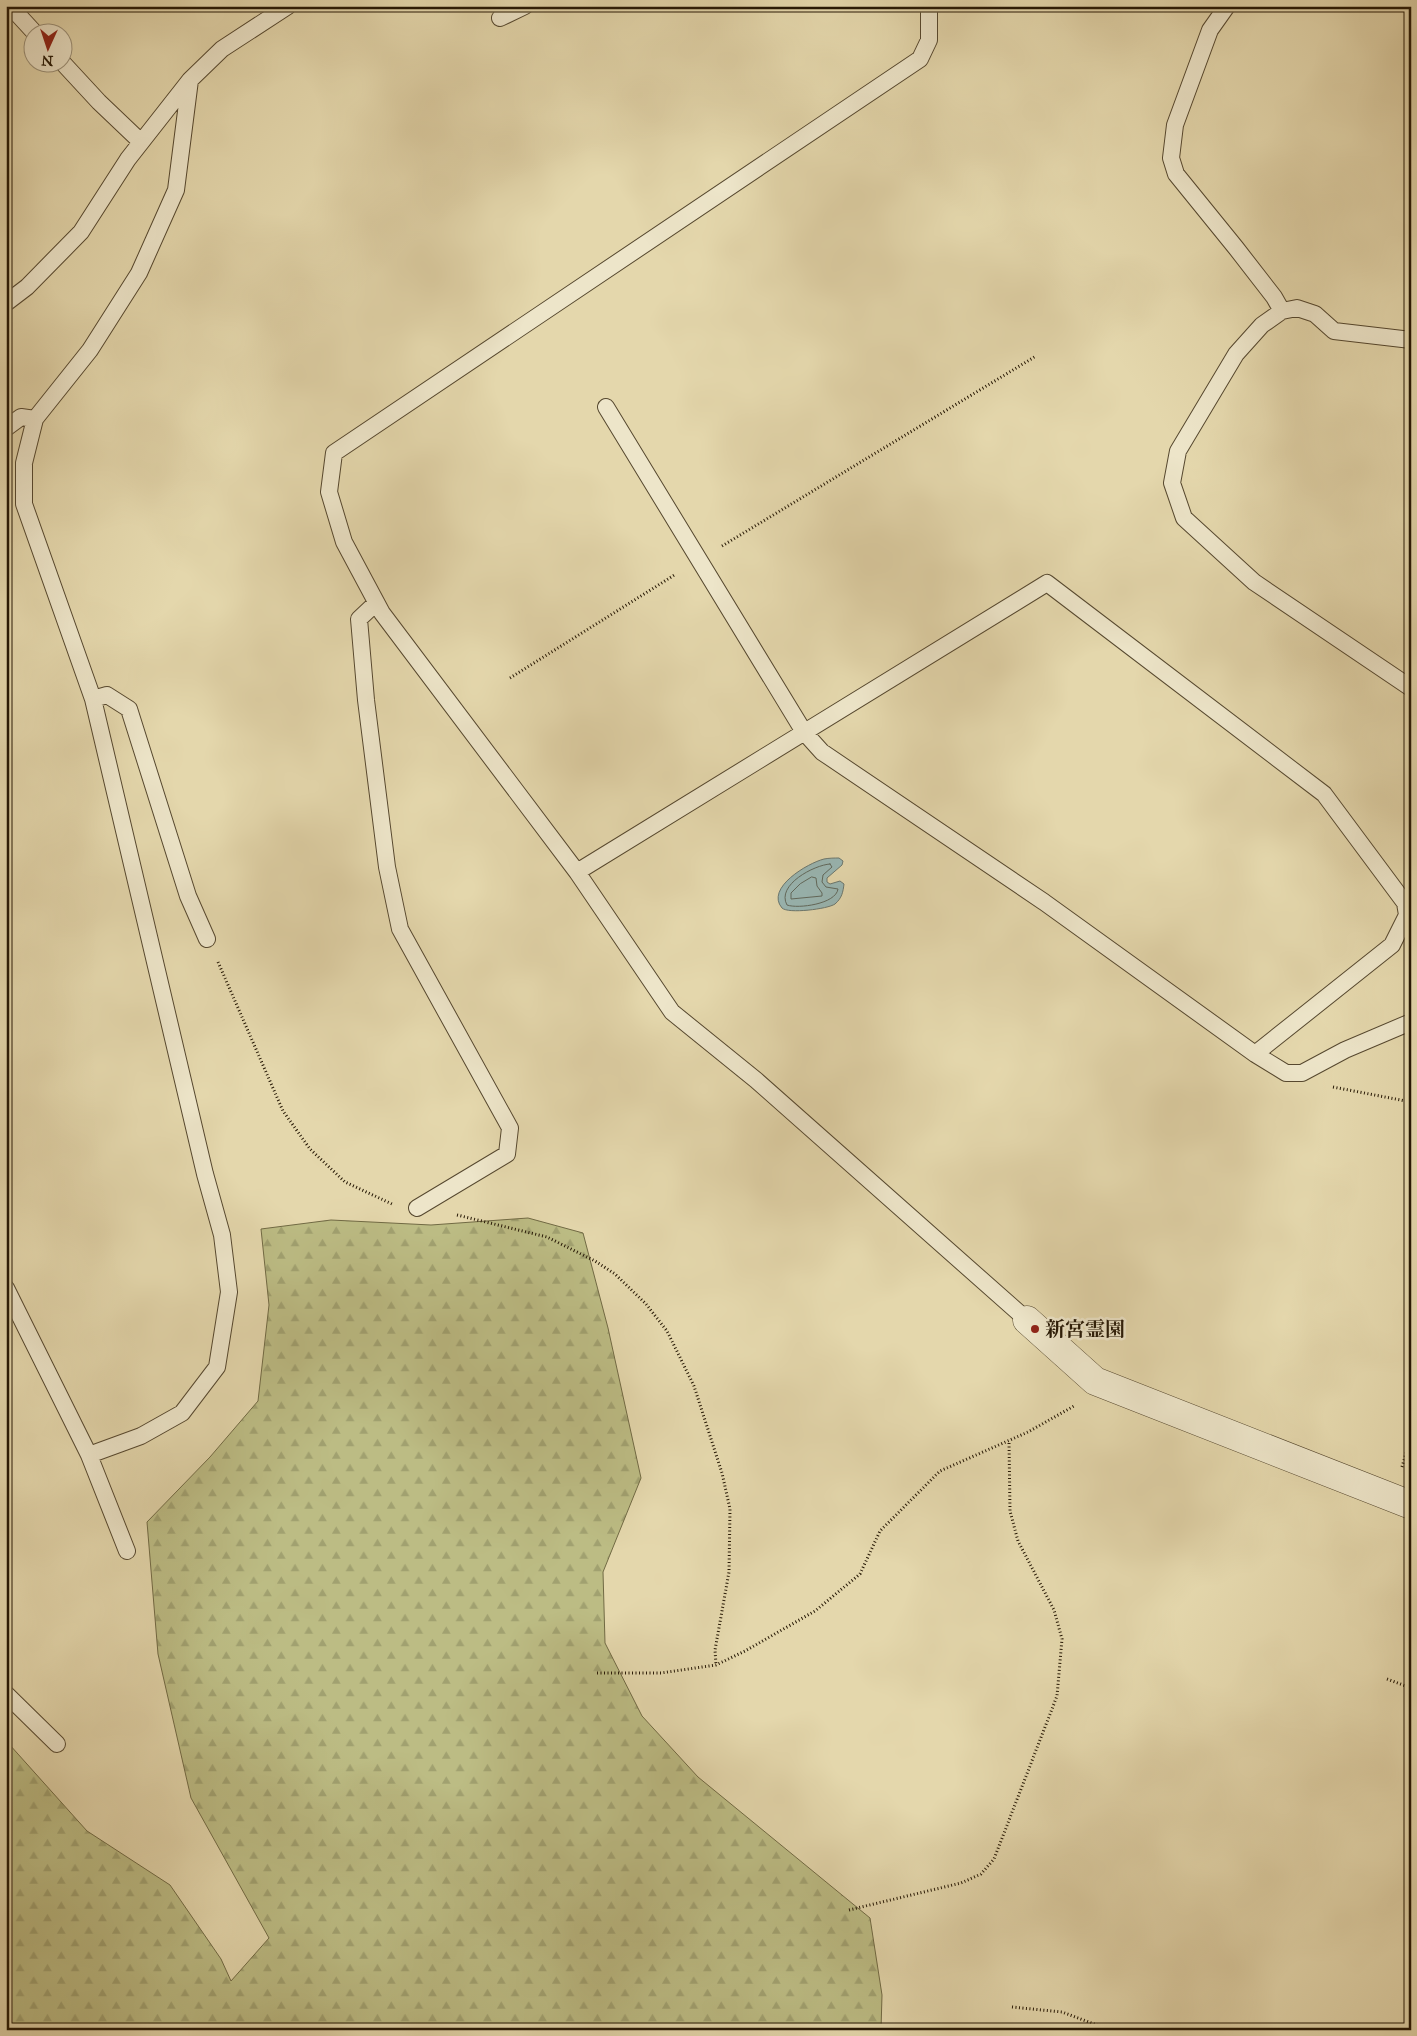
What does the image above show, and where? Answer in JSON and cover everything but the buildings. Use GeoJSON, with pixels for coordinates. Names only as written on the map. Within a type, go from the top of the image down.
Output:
{"type":"FeatureCollection","features":[{"type":"Feature","properties":{"kind":"street"},"geometry":{"type":"LineString","coordinates":[[1027,1320],[1095,1381],[1411,1505]]}},
{"type":"Feature","properties":{"kind":"lane"},"geometry":{"type":"LineString","coordinates":[[10,6],[25,22]]}},
{"type":"Feature","properties":{"kind":"lane"},"geometry":{"type":"LineString","coordinates":[[6,303],[27,287],[81,232],[128,159],[190,80],[222,49],[288,6]]}},
{"type":"Feature","properties":{"kind":"lane"},"geometry":{"type":"LineString","coordinates":[[500,18],[525,6]]}},
{"type":"Feature","properties":{"kind":"lane"},"geometry":{"type":"LineString","coordinates":[[930,6],[928,40],[920,60],[334,454],[329,492],[344,542],[382,613],[577,872],[672,1012],[756,1080],[1027,1320]]}},
{"type":"Feature","properties":{"kind":"lane"},"geometry":{"type":"LineString","coordinates":[[1227,6],[1210,30],[1174,125],[1171,158],[1176,174],[1236,248],[1282,310]]}},
{"type":"Feature","properties":{"kind":"lane"},"geometry":{"type":"LineString","coordinates":[[72,72],[141,142]]}},
{"type":"Feature","properties":{"kind":"lane"},"geometry":{"type":"LineString","coordinates":[[89,1455],[141,1436],[182,1413],[217,1366],[229,1292],[222,1235],[205,1174],[94,699],[24,504],[24,463],[35,419],[90,350],[139,273],[176,190],[190,80]]}},
{"type":"Feature","properties":{"kind":"lane"},"geometry":{"type":"LineString","coordinates":[[1411,340],[1334,331],[1315,314],[1297,308],[1282,310],[1262,325],[1236,354],[1178,451],[1172,483],[1184,518],[1254,582],[1411,688]]}},
{"type":"Feature","properties":{"kind":"lane"},"geometry":{"type":"LineString","coordinates":[[606,407],[804,732],[822,752],[1044,902],[1255,1054],[1286,1074],[1302,1073],[1345,1050],[1411,1022]]}},
{"type":"Feature","properties":{"kind":"lane"},"geometry":{"type":"LineString","coordinates":[[6,428],[21,417],[35,419]]}},
{"type":"Feature","properties":{"kind":"lane"},"geometry":{"type":"LineString","coordinates":[[577,872],[1048,583],[1324,794],[1405,903],[1407,915],[1392,945],[1255,1054]]}},
{"type":"Feature","properties":{"kind":"lane"},"geometry":{"type":"LineString","coordinates":[[376,603],[359,619],[366,700],[387,867],[400,929],[510,1128],[507,1154],[417,1208]]}},
{"type":"Feature","properties":{"kind":"lane"},"geometry":{"type":"LineString","coordinates":[[94,699],[107,695],[129,709],[188,896],[207,939]]}},
{"type":"Feature","properties":{"kind":"lane"},"geometry":{"type":"LineString","coordinates":[[6,1288],[89,1455],[127,1551]]}},
{"type":"Feature","properties":{"kind":"lane"},"geometry":{"type":"LineString","coordinates":[[10,1704],[57,1744]]}},
{"type":"Feature","properties":{"kind":"path"},"geometry":{"type":"LineString","coordinates":[[510,678],[699,559],[1036,356]]}},
{"type":"Feature","properties":{"kind":"path"},"geometry":{"type":"LineString","coordinates":[[207,939],[283,1110],[310,1149],[345,1182],[392,1204],[435,1210],[547,1237],[595,1261],[615,1274],[646,1304],[667,1331],[694,1386],[722,1473],[730,1508],[729,1572],[715,1650],[716,1665]]}},
{"type":"Feature","properties":{"kind":"path"},"geometry":{"type":"LineString","coordinates":[[1286,1074],[1338,1089],[1411,1102]]}},
{"type":"Feature","properties":{"kind":"path"},"geometry":{"type":"LineString","coordinates":[[597,1673],[661,1673],[716,1665],[745,1651],[815,1611],[860,1574],[880,1531],[940,1471],[1009,1441],[1079,1404],[1095,1381]]}},
{"type":"Feature","properties":{"kind":"path"},"geometry":{"type":"LineString","coordinates":[[849,1910],[961,1883],[981,1874],[994,1859],[1057,1696],[1062,1639],[1054,1610],[1018,1540],[1010,1511],[1009,1441]]}},
{"type":"Feature","properties":{"kind":"path"},"geometry":{"type":"LineString","coordinates":[[1387,1679],[1411,1688]]}},
{"type":"Feature","properties":{"kind":"path"},"geometry":{"type":"LineString","coordinates":[[1012,2007],[1062,2012],[1110,2030]]}},
{"type":"Feature","properties":{"kind":"green space"},"geometry":{"type":"Polygon","coordinates":[[[528,1218],[583,1233],[608,1328],[641,1478],[603,1572],[605,1643],[642,1716],[698,1777],[870,1918],[882,1995],[881,2030],[6,2030],[6,1744],[9,1744],[87,1831],[170,1885],[221,1959],[231,1981],[269,1938],[191,1798],[158,1654],[147,1522],[210,1457],[258,1401],[269,1305],[261,1229],[331,1220],[431,1225],[528,1218]]]}},
{"type":"Feature","properties":{"kind":"water"},"geometry":{"type":"Polygon","coordinates":[[[839,858],[843,861],[842,865],[827,878],[827,882],[830,884],[840,881],[844,884],[842,895],[835,904],[825,908],[808,910],[792,911],[782,908],[778,900],[779,892],[791,877],[817,861],[839,858]]]}},
{"type":"Feature","properties":{"kind":"place","name":"新宮霊園"},"geometry":{"type":"Point","coordinates":[1035,1329]}}]}
